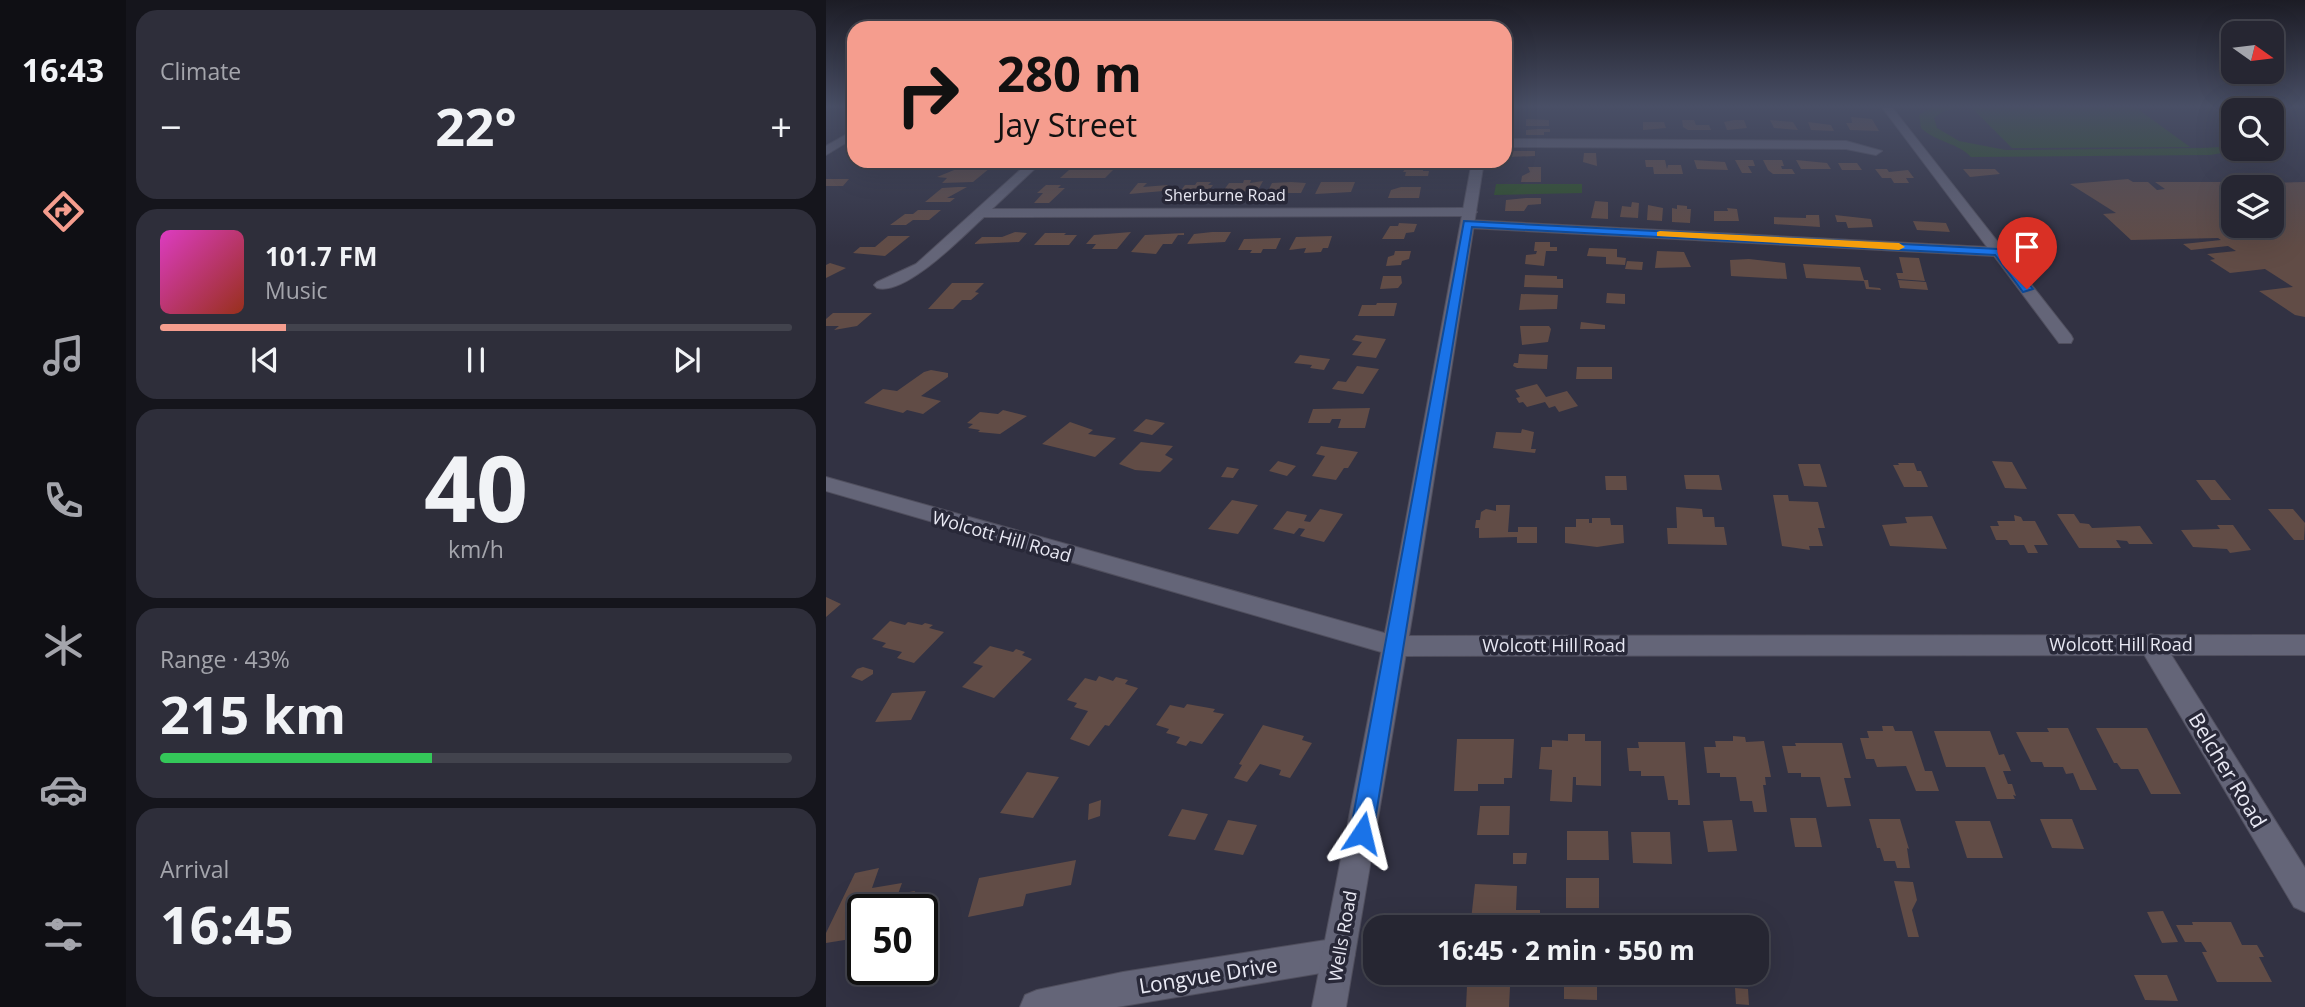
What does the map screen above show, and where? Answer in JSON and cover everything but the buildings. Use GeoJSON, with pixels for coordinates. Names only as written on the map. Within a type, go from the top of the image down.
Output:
{"type":"FeatureCollection","features":[{"type":"Feature","properties":{"kind":"street"},"geometry":{"type":"LineString","coordinates":[[1922,153],[2065,339]]}},
{"type":"Feature","properties":{"kind":"street"},"geometry":{"type":"LineString","coordinates":[[882,285],[921,267],[1029,168]]}},
{"type":"Feature","properties":{"kind":"street","name":"Wells Road"},"geometry":{"type":"LineString","coordinates":[[1329,1007],[1395,646],[1477,168]]}},
{"type":"Feature","properties":{"kind":"street","name":"Sherburne Road"},"geometry":{"type":"LineString","coordinates":[[980,213],[1469,218],[1998,252]]}},
{"type":"Feature","properties":{"kind":"street","name":"Wolcott Hill Road"},"geometry":{"type":"LineString","coordinates":[[826,484],[1395,646],[2305,645]]}},
{"type":"Feature","properties":{"kind":"street","name":"Belcher Road"},"geometry":{"type":"LineString","coordinates":[[2151,644],[2305,896]]}},
{"type":"Feature","properties":{"kind":"street","name":"Longvue Drive"},"geometry":{"type":"LineString","coordinates":[[1037,1007],[1123,989],[1339,954]]}},
{"type":"Feature","properties":{"kind":"green space"},"geometry":{"type":"Polygon","coordinates":[[[1967,153],[2221,153],[1971,157],[1967,153]]]}},
{"type":"Feature","properties":{"kind":"green space"},"geometry":{"type":"Polygon","coordinates":[[[1496,184],[1582,184],[1582,193],[1494,195],[1496,184]]]}},
{"type":"Feature","properties":{"kind":"slow traffic"},"geometry":{"type":"LineString","coordinates":[[1660,234],[1899,247]]}},
{"type":"Feature","properties":{"kind":"route"},"geometry":{"type":"LineString","coordinates":[[1362,833],[1468,224],[1998,252],[2027,289]]}}]}
